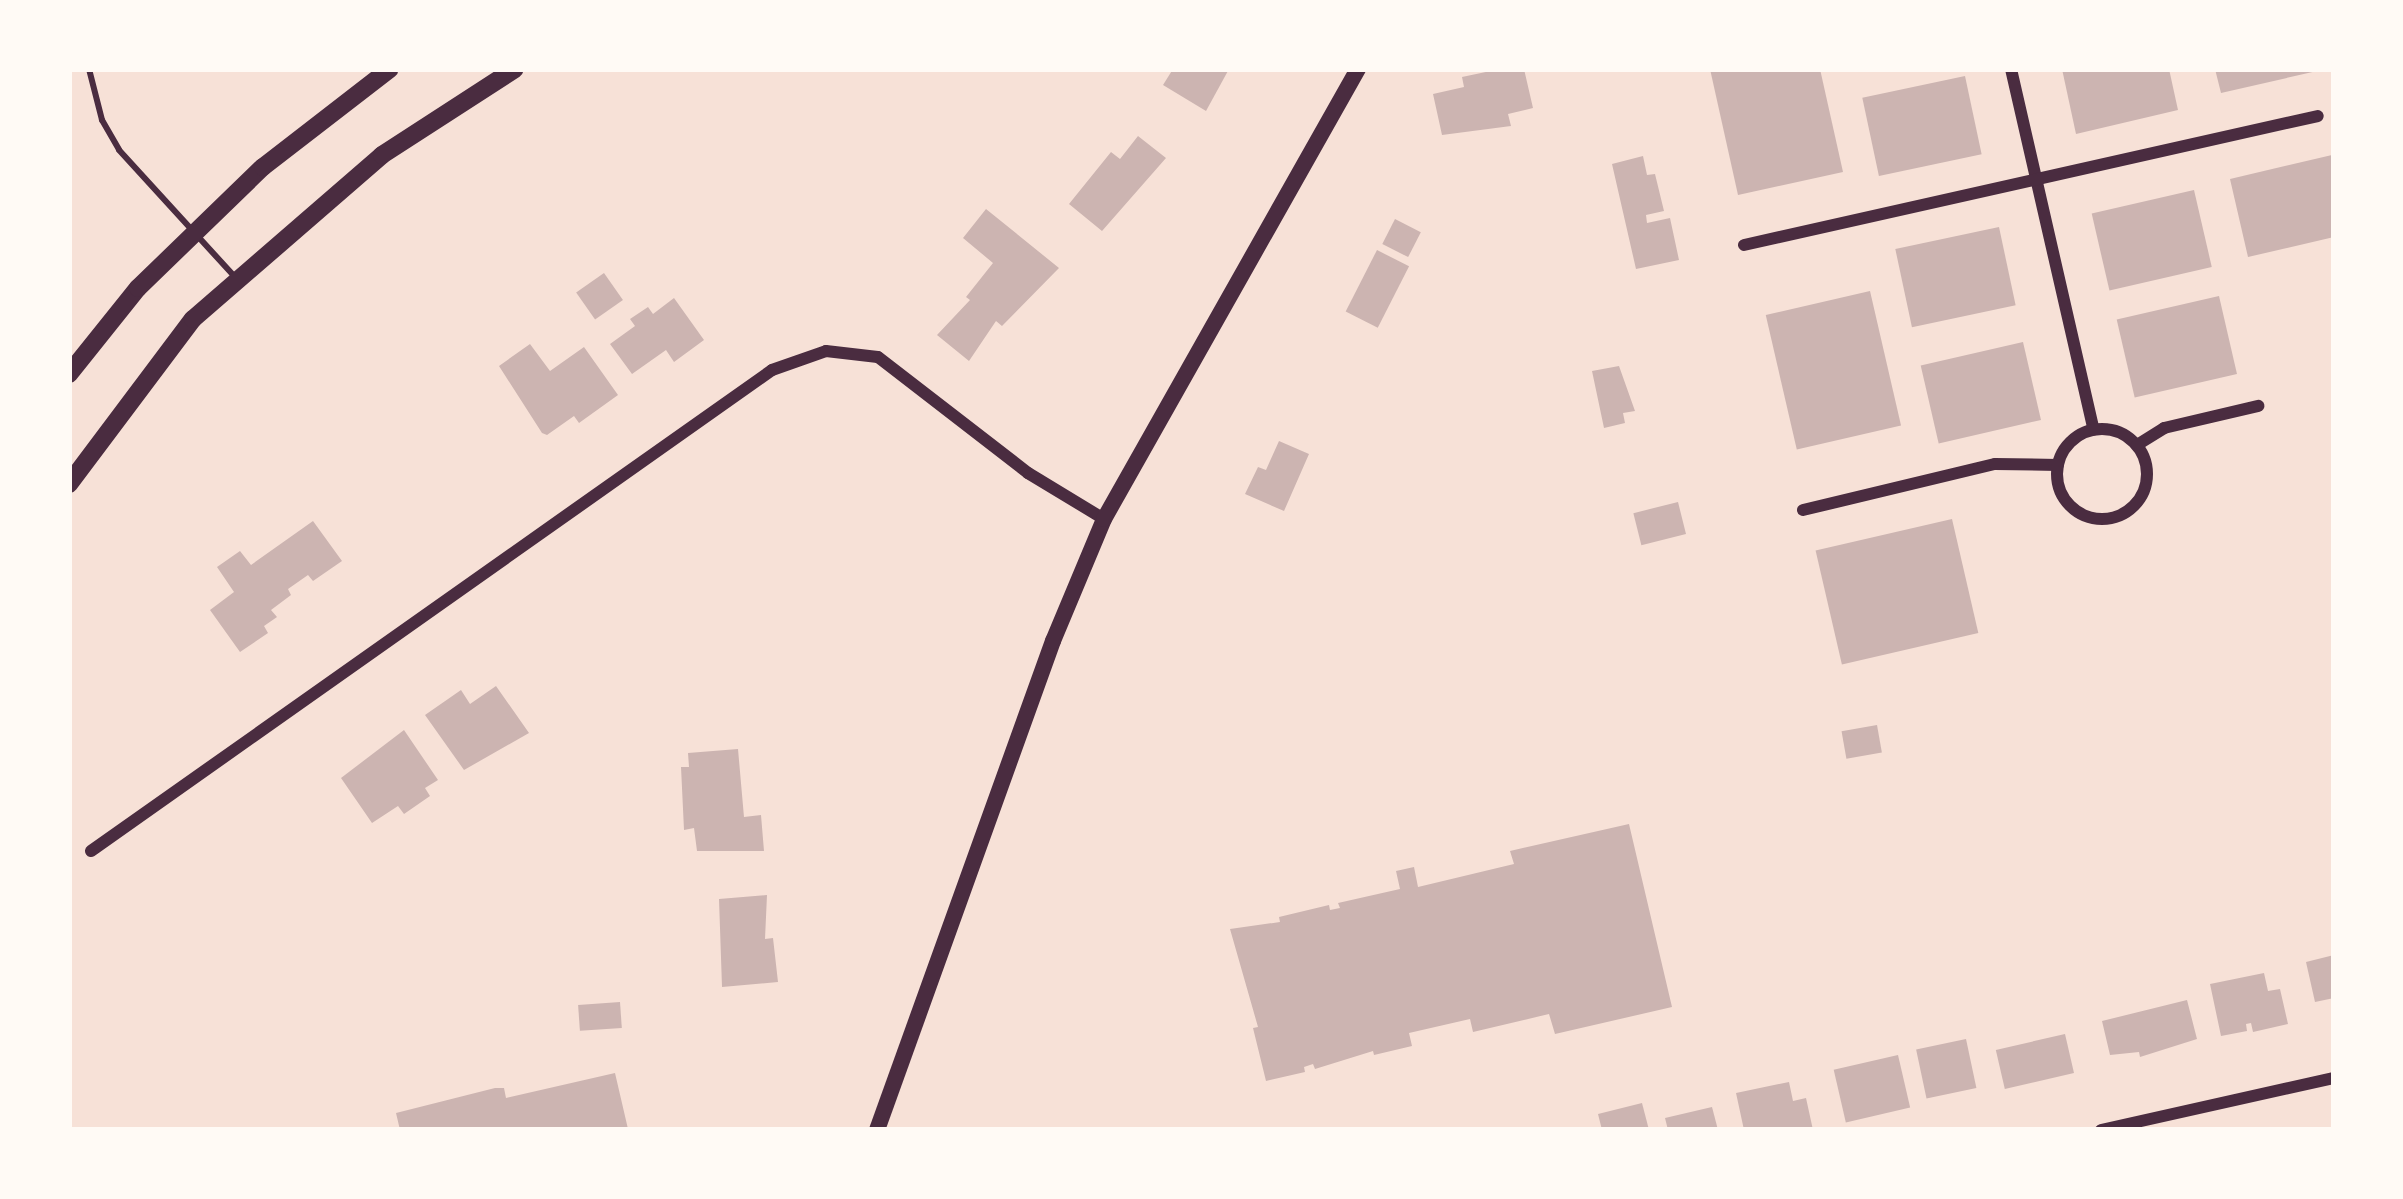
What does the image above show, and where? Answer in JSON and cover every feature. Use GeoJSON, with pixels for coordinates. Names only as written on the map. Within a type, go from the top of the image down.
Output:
{"type":"FeatureCollection","features":[{"type":"Feature","properties":{"kind":"main road"},"geometry":{"type":"LineString","coordinates":[[69,374],[138,288],[194,233],[280,153],[390,69]]}},
{"type":"Feature","properties":{"kind":"main road"},"geometry":{"type":"LineString","coordinates":[[69,484],[193,319],[382,155],[515,69]]}},
{"type":"Feature","properties":{"kind":"street"},"geometry":{"type":"LineString","coordinates":[[877,1130],[1046,662],[1104,519],[1358,69]]}},
{"type":"Feature","properties":{"kind":"street"},"geometry":{"type":"LineString","coordinates":[[2012,69],[2094,430]]}},
{"type":"Feature","properties":{"kind":"street"},"geometry":{"type":"LineString","coordinates":[[1744,245],[2318,116]]}},
{"type":"Feature","properties":{"kind":"street"},"geometry":{"type":"LineString","coordinates":[[92,851],[772,370],[826,351],[878,357],[1028,473],[1104,519]]}},
{"type":"Feature","properties":{"kind":"street"},"geometry":{"type":"LineString","coordinates":[[2137,446],[2164,428],[2258,406]]}},
{"type":"Feature","properties":{"kind":"street"},"geometry":{"type":"LineString","coordinates":[[2094,430],[2117,432],[2137,446],[2147,471],[2146,485],[2120,516],[2092,518],[2068,504],[2057,479],[2058,465],[2070,442],[2094,430]]}},
{"type":"Feature","properties":{"kind":"street"},"geometry":{"type":"LineString","coordinates":[[1803,510],[2006,462],[2058,465]]}},
{"type":"Feature","properties":{"kind":"street"},"geometry":{"type":"LineString","coordinates":[[2101,1130],[2334,1078]]}},
{"type":"Feature","properties":{"kind":"lane"},"geometry":{"type":"LineString","coordinates":[[89,69],[103,121],[119,150],[236,279]]}},
{"type":"Feature","properties":{"kind":"building"},"geometry":{"type":"Polygon","coordinates":[[[1173,69],[1229,69],[1206,111],[1163,85],[1173,69]]]}},
{"type":"Feature","properties":{"kind":"building"},"geometry":{"type":"Polygon","coordinates":[[[1524,69],[1533,108],[1508,114],[1511,126],[1442,135],[1433,94],[1464,87],[1462,77],[1524,69]]]}},
{"type":"Feature","properties":{"kind":"building"},"geometry":{"type":"Polygon","coordinates":[[[1710,69],[1820,69],[1843,172],[1738,195],[1710,69]]]}},
{"type":"Feature","properties":{"kind":"building"},"geometry":{"type":"Polygon","coordinates":[[[2062,69],[2169,69],[2178,110],[2076,134],[2062,69]]]}},
{"type":"Feature","properties":{"kind":"building"},"geometry":{"type":"Polygon","coordinates":[[[2215,69],[2317,69],[2317,71],[2221,93],[2215,69]]]}},
{"type":"Feature","properties":{"kind":"building"},"geometry":{"type":"Polygon","coordinates":[[[1965,76],[1982,154],[1879,176],[1862,98],[1965,76]]]}},
{"type":"Feature","properties":{"kind":"building"},"geometry":{"type":"Polygon","coordinates":[[[1138,136],[1166,158],[1102,231],[1069,204],[1111,152],[1120,159],[1138,136]]]}},
{"type":"Feature","properties":{"kind":"building"},"geometry":{"type":"Polygon","coordinates":[[[2332,155],[2334,237],[2248,257],[2230,179],[2332,155]]]}},
{"type":"Feature","properties":{"kind":"building"},"geometry":{"type":"Polygon","coordinates":[[[1643,156],[1647,175],[1655,174],[1664,211],[1646,215],[1647,223],[1670,218],[1679,260],[1636,269],[1612,164],[1643,156]]]}},
{"type":"Feature","properties":{"kind":"building"},"geometry":{"type":"Polygon","coordinates":[[[2194,190],[2212,267],[2109,291],[2092,214],[2194,190]]]}},
{"type":"Feature","properties":{"kind":"building"},"geometry":{"type":"Polygon","coordinates":[[[986,209],[1059,268],[1002,326],[996,321],[969,361],[937,335],[970,300],[966,297],[993,263],[963,238],[986,209]]]}},
{"type":"Feature","properties":{"kind":"building"},"geometry":{"type":"Polygon","coordinates":[[[1395,219],[1421,232],[1408,257],[1382,244],[1395,219]]]}},
{"type":"Feature","properties":{"kind":"building"},"geometry":{"type":"Polygon","coordinates":[[[1999,227],[2016,305],[1912,327],[1895,249],[1999,227]]]}},
{"type":"Feature","properties":{"kind":"building"},"geometry":{"type":"Polygon","coordinates":[[[1377,250],[1409,266],[1378,328],[1346,311],[1377,250]]]}},
{"type":"Feature","properties":{"kind":"building"},"geometry":{"type":"Polygon","coordinates":[[[604,273],[623,300],[595,320],[576,293],[604,273]]]}},
{"type":"Feature","properties":{"kind":"building"},"geometry":{"type":"Polygon","coordinates":[[[1870,291],[1901,425],[1797,450],[1766,315],[1870,291]]]}},
{"type":"Feature","properties":{"kind":"building"},"geometry":{"type":"Polygon","coordinates":[[[2219,296],[2237,374],[2135,398],[2117,320],[2219,296]]]}},
{"type":"Feature","properties":{"kind":"building"},"geometry":{"type":"Polygon","coordinates":[[[674,298],[704,340],[674,362],[666,350],[632,374],[610,344],[635,326],[630,319],[648,307],[653,314],[674,298]]]}},
{"type":"Feature","properties":{"kind":"building"},"geometry":{"type":"Polygon","coordinates":[[[2023,342],[2041,420],[1939,444],[1921,366],[2023,342]]]}},
{"type":"Feature","properties":{"kind":"building"},"geometry":{"type":"Polygon","coordinates":[[[530,344],[550,371],[584,347],[618,395],[579,423],[574,416],[547,435],[542,433],[499,366],[530,344]]]}},
{"type":"Feature","properties":{"kind":"building"},"geometry":{"type":"Polygon","coordinates":[[[1619,366],[1635,411],[1623,413],[1625,423],[1604,428],[1592,371],[1619,366]]]}},
{"type":"Feature","properties":{"kind":"building"},"geometry":{"type":"Polygon","coordinates":[[[1279,441],[1309,454],[1284,511],[1245,494],[1258,467],[1266,470],[1279,441]]]}},
{"type":"Feature","properties":{"kind":"building"},"geometry":{"type":"Polygon","coordinates":[[[1678,502],[1686,534],[1641,545],[1633,513],[1678,502]]]}},
{"type":"Feature","properties":{"kind":"building"},"geometry":{"type":"Polygon","coordinates":[[[1952,519],[1978,633],[1842,664],[1816,550],[1952,519]]]}},
{"type":"Feature","properties":{"kind":"building"},"geometry":{"type":"Polygon","coordinates":[[[313,521],[342,561],[313,581],[308,575],[288,589],[291,595],[271,610],[277,617],[264,626],[268,633],[240,652],[210,610],[234,592],[217,567],[240,551],[251,565],[313,521]]]}},
{"type":"Feature","properties":{"kind":"building"},"geometry":{"type":"Polygon","coordinates":[[[496,686],[529,733],[464,770],[425,715],[461,690],[470,704],[496,686]]]}},
{"type":"Feature","properties":{"kind":"building"},"geometry":{"type":"Polygon","coordinates":[[[1877,725],[1882,753],[1846,759],[1842,731],[1877,725]]]}},
{"type":"Feature","properties":{"kind":"building"},"geometry":{"type":"Polygon","coordinates":[[[404,730],[438,780],[425,788],[430,796],[404,814],[398,806],[372,823],[341,778],[404,730]]]}},
{"type":"Feature","properties":{"kind":"building"},"geometry":{"type":"Polygon","coordinates":[[[738,749],[744,817],[761,815],[764,851],[697,851],[694,828],[684,830],[681,767],[689,767],[688,753],[738,749]]]}},
{"type":"Feature","properties":{"kind":"building"},"geometry":{"type":"Polygon","coordinates":[[[1629,824],[1672,1007],[1555,1034],[1549,1014],[1473,1032],[1470,1019],[1409,1033],[1412,1046],[1374,1055],[1373,1051],[1315,1069],[1313,1064],[1304,1067],[1305,1072],[1266,1081],[1253,1028],[1258,1027],[1230,929],[1280,922],[1279,917],[1329,905],[1330,910],[1340,908],[1338,903],[1400,889],[1396,871],[1414,867],[1418,887],[1514,864],[1510,851],[1629,824]]]}},
{"type":"Feature","properties":{"kind":"building"},"geometry":{"type":"Polygon","coordinates":[[[767,895],[765,939],[773,938],[778,982],[722,987],[719,899],[767,895]]]}},
{"type":"Feature","properties":{"kind":"building"},"geometry":{"type":"Polygon","coordinates":[[[2334,955],[2334,998],[2315,1002],[2306,962],[2334,955]]]}},
{"type":"Feature","properties":{"kind":"building"},"geometry":{"type":"Polygon","coordinates":[[[2264,973],[2268,991],[2280,989],[2288,1024],[2253,1032],[2251,1023],[2246,1024],[2247,1031],[2221,1036],[2210,984],[2264,973]]]}},
{"type":"Feature","properties":{"kind":"building"},"geometry":{"type":"Polygon","coordinates":[[[2187,1000],[2197,1039],[2140,1057],[2139,1052],[2110,1055],[2102,1021],[2187,1000]]]}},
{"type":"Feature","properties":{"kind":"building"},"geometry":{"type":"Polygon","coordinates":[[[620,1002],[622,1028],[580,1031],[578,1005],[620,1002]]]}},
{"type":"Feature","properties":{"kind":"building"},"geometry":{"type":"Polygon","coordinates":[[[2065,1034],[2074,1073],[2005,1089],[1996,1050],[2065,1034]]]}},
{"type":"Feature","properties":{"kind":"building"},"geometry":{"type":"Polygon","coordinates":[[[1966,1039],[1976,1088],[1927,1099],[1916,1050],[1966,1039]]]}},
{"type":"Feature","properties":{"kind":"building"},"geometry":{"type":"Polygon","coordinates":[[[1898,1055],[1910,1108],[1846,1122],[1834,1070],[1898,1055]]]}},
{"type":"Feature","properties":{"kind":"building"},"geometry":{"type":"Polygon","coordinates":[[[615,1073],[628,1129],[623,1130],[400,1130],[396,1113],[495,1088],[504,1088],[506,1098],[615,1073]]]}},
{"type":"Feature","properties":{"kind":"building"},"geometry":{"type":"Polygon","coordinates":[[[1789,1082],[1793,1101],[1806,1098],[1813,1130],[1744,1130],[1736,1093],[1789,1082]]]}},
{"type":"Feature","properties":{"kind":"building"},"geometry":{"type":"Polygon","coordinates":[[[1642,1103],[1649,1130],[1602,1130],[1598,1114],[1642,1103]]]}},
{"type":"Feature","properties":{"kind":"building"},"geometry":{"type":"Polygon","coordinates":[[[1712,1107],[1718,1130],[1668,1130],[1665,1118],[1712,1107]]]}}]}
